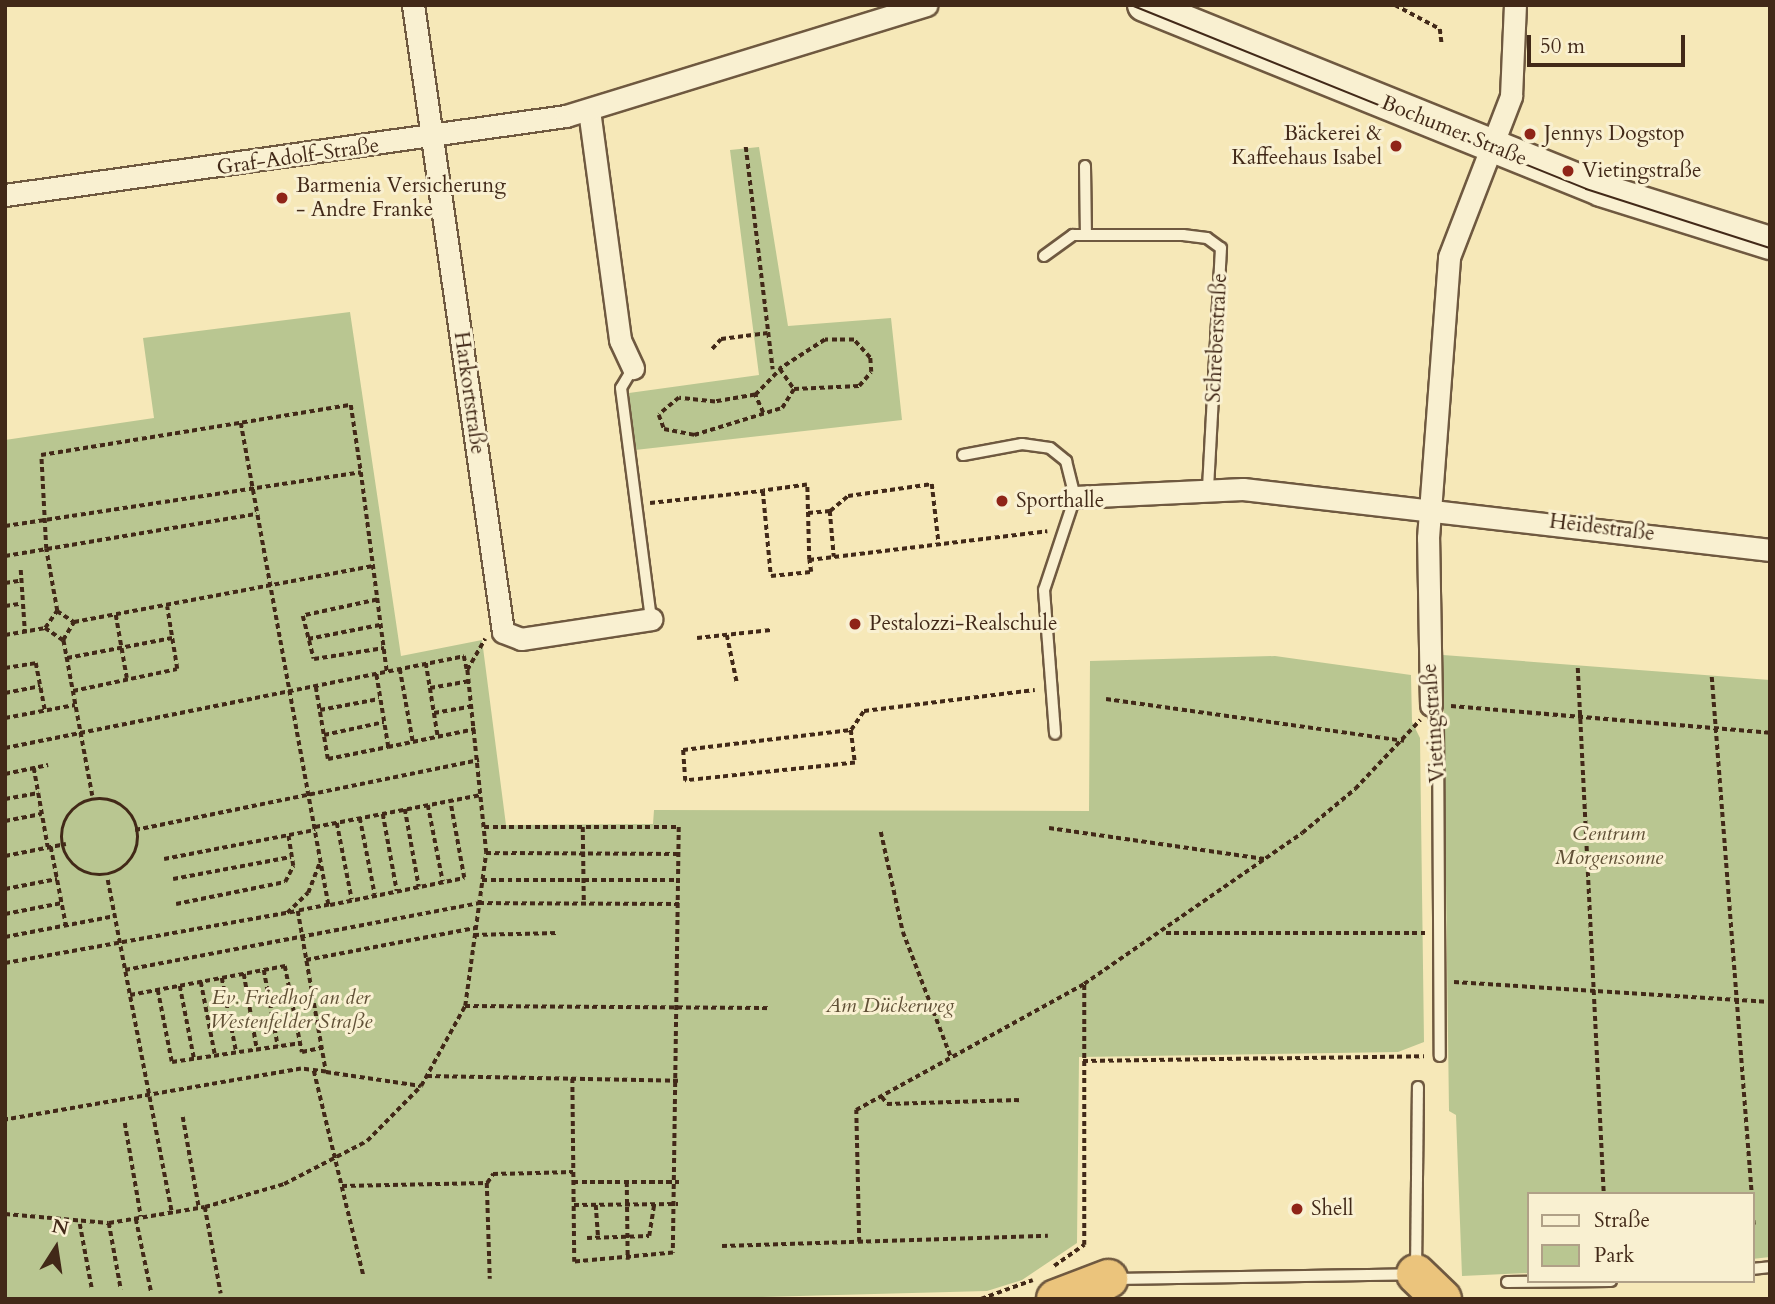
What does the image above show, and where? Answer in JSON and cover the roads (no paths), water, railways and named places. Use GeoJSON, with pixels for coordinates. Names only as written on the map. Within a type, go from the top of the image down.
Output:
{"type":"FeatureCollection","features":[{"type":"Feature","properties":{"kind":"highway"},"geometry":{"type":"LineString","coordinates":[[1056,1299],[1108,1279]]}},
{"type":"Feature","properties":{"kind":"main road","name":"Bochumer Straße"},"geometry":{"type":"LineString","coordinates":[[1144,5],[1492,147],[1630,200],[1770,243]]}},
{"type":"Feature","properties":{"kind":"street","name":"Harkortstraße"},"geometry":{"type":"LineString","coordinates":[[413,5],[503,632],[521,639],[651,619]]}},
{"type":"Feature","properties":{"kind":"street","name":"Graf-Adolf-Straße"},"geometry":{"type":"LineString","coordinates":[[5,195],[433,138],[589,110],[926,5]]}},
{"type":"Feature","properties":{"kind":"street","name":"Vietingstraße"},"geometry":{"type":"LineString","coordinates":[[1431,705],[1428,538],[1434,507],[1449,257],[1492,147],[1514,81],[1515,5]]}},
{"type":"Feature","properties":{"kind":"street"},"geometry":{"type":"LineString","coordinates":[[589,110],[620,340],[633,368]]}},
{"type":"Feature","properties":{"kind":"street"},"geometry":{"type":"LineString","coordinates":[[1075,497],[1208,489],[1434,507]]}},
{"type":"Feature","properties":{"kind":"street","name":"Heidestraße"},"geometry":{"type":"LineString","coordinates":[[1434,507],[1770,550]]}},
{"type":"Feature","properties":{"kind":"lane"},"geometry":{"type":"LineString","coordinates":[[1084,166],[1086,235]]}},
{"type":"Feature","properties":{"kind":"lane","name":"Schreberstraße"},"geometry":{"type":"LineString","coordinates":[[1044,256],[1073,235],[1183,235],[1221,248],[1208,489]]}},
{"type":"Feature","properties":{"kind":"lane"},"geometry":{"type":"LineString","coordinates":[[633,368],[621,388],[651,619]]}},
{"type":"Feature","properties":{"kind":"lane"},"geometry":{"type":"LineString","coordinates":[[963,455],[1004,445],[1050,448],[1066,461],[1075,497],[1044,590],[1055,734]]}},
{"type":"Feature","properties":{"kind":"lane","name":"Vietingstraße"},"geometry":{"type":"LineString","coordinates":[[1431,705],[1438,726],[1440,1056]]}},
{"type":"Feature","properties":{"kind":"lane"},"geometry":{"type":"LineString","coordinates":[[1108,1279],[1429,1286],[1418,1087]]}},
{"type":"Feature","properties":{"kind":"lane"},"geometry":{"type":"LineString","coordinates":[[1507,1282],[1526,1282]]}},
{"type":"Feature","properties":{"kind":"tram line"},"geometry":{"type":"LineString","coordinates":[[1131,5],[1586,189],[1770,248]]}},
{"type":"Feature","properties":{"kind":"place","name":"Jennys Dogstop"},"geometry":{"type":"Point","coordinates":[1530,134]}},
{"type":"Feature","properties":{"kind":"place","name":"Bäckerei & Kaffeehaus Isabel"},"geometry":{"type":"Point","coordinates":[1396,146]}},
{"type":"Feature","properties":{"kind":"place","name":"Vietingstraße"},"geometry":{"type":"Point","coordinates":[1568,171]}},
{"type":"Feature","properties":{"kind":"place","name":"Barmenia Versicherung - Andre Franke"},"geometry":{"type":"Point","coordinates":[282,198]}},
{"type":"Feature","properties":{"kind":"place","name":"Sporthalle"},"geometry":{"type":"Point","coordinates":[1002,501]}},
{"type":"Feature","properties":{"kind":"place","name":"Pestalozzi-Realschule"},"geometry":{"type":"Point","coordinates":[855,624]}},
{"type":"Feature","properties":{"kind":"place","name":"Shell"},"geometry":{"type":"Point","coordinates":[1297,1209]}},
{"type":"Feature","properties":{"kind":"park label","name":"Centrum Morgensonne"},"geometry":{"type":"Point","coordinates":[1609,846]}},
{"type":"Feature","properties":{"kind":"park label","name":"Am Dückerweg"},"geometry":{"type":"Point","coordinates":[890,1006]}},
{"type":"Feature","properties":{"kind":"park label","name":"Ev. Friedhof an der Westenfelder Straße"},"geometry":{"type":"Point","coordinates":[291,1010]}}]}
